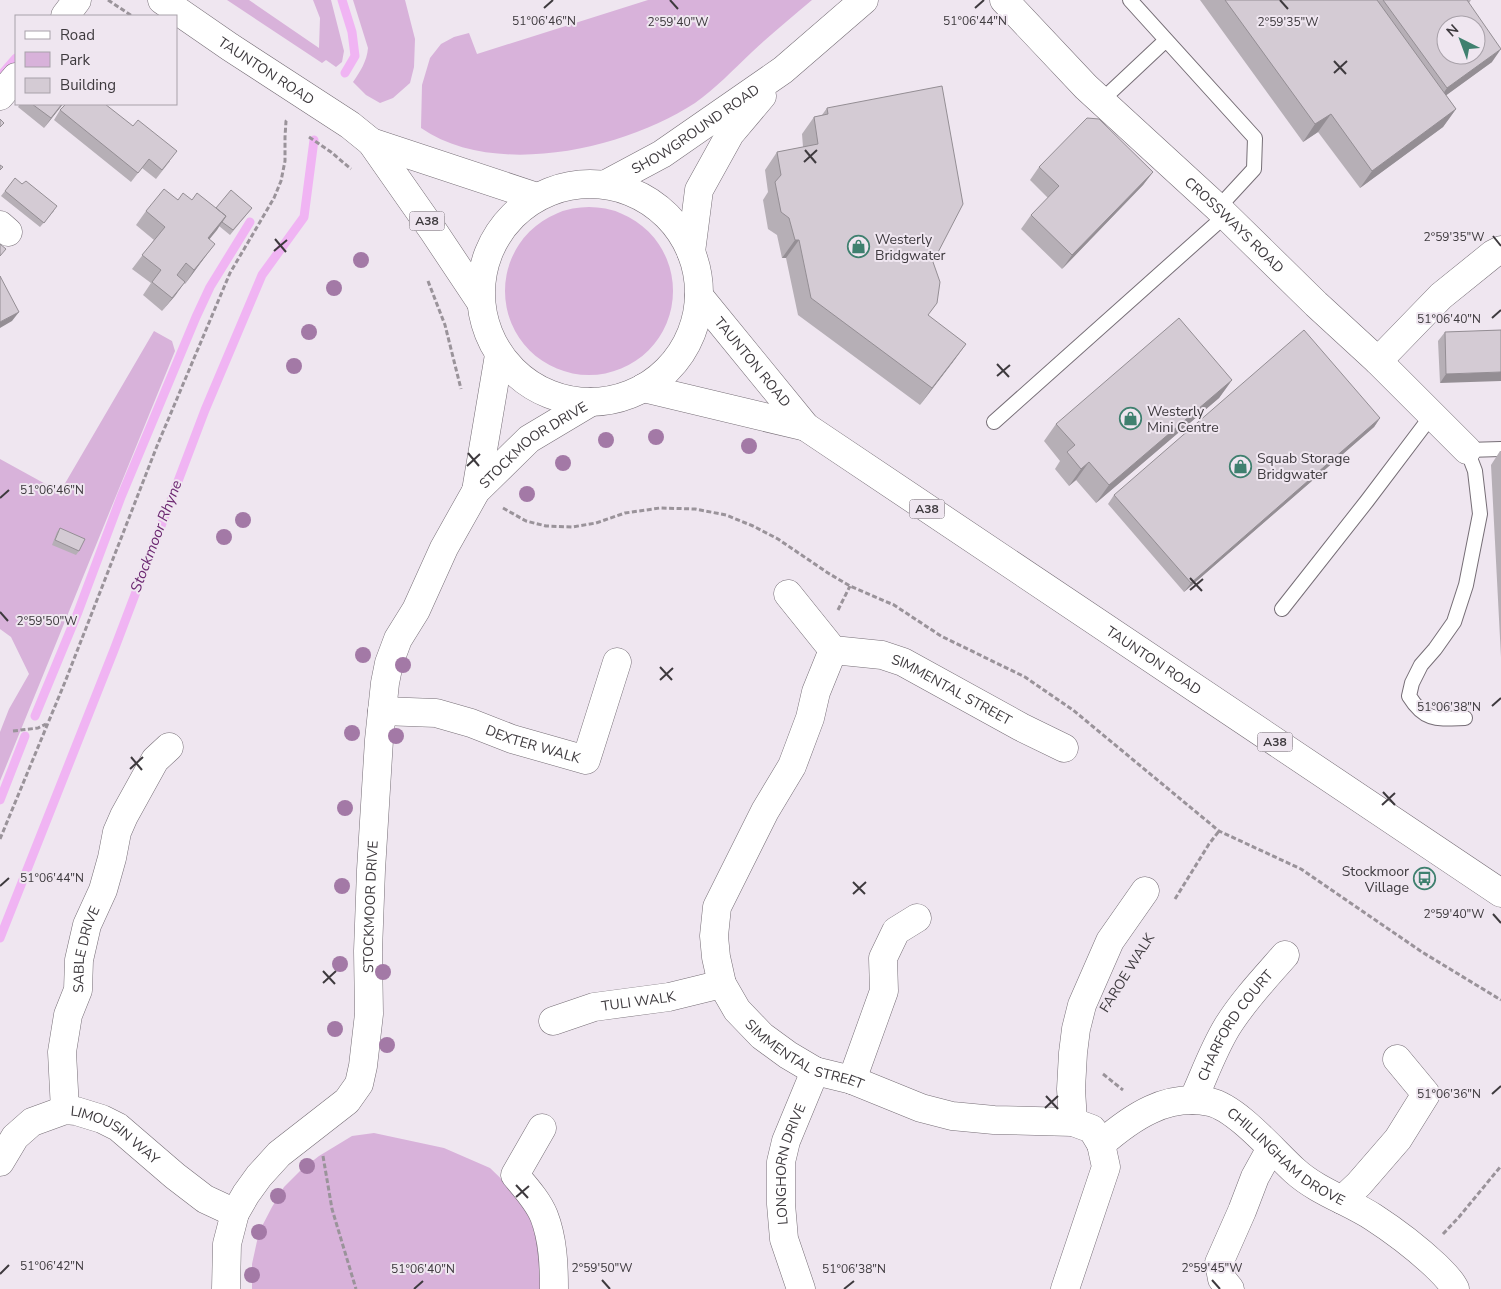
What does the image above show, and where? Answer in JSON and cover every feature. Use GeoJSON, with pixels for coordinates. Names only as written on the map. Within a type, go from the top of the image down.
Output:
{"type":"FeatureCollection","features":[{"type":"Feature","properties":{"kind":"street"},"geometry":{"type":"LineString","coordinates":[[66,15],[77,0]]}},
{"type":"Feature","properties":{"kind":"street","name":"TAUNTON ROAD"},"geometry":{"type":"LineString","coordinates":[[162,0],[350,125],[371,142],[480,301]]}},
{"type":"Feature","properties":{"kind":"street","name":"SHOWGROUND ROAD"},"geometry":{"type":"LineString","coordinates":[[606,184],[662,154],[784,70],[864,0]]}},
{"type":"Feature","properties":{"kind":"street","name":"CROSSWAYS ROAD"},"geometry":{"type":"LineString","coordinates":[[1004,0],[1086,87],[1222,211],[1316,304],[1378,361],[1466,450]]}},
{"type":"Feature","properties":{"kind":"street","name":"SHOWGROUND ROAD"},"geometry":{"type":"LineString","coordinates":[[691,252],[699,190],[730,134],[784,70]]}},
{"type":"Feature","properties":{"kind":"street"},"geometry":{"type":"LineString","coordinates":[[0,96],[15,78]]}},
{"type":"Feature","properties":{"kind":"street","name":"TAUNTON ROAD"},"geometry":{"type":"LineString","coordinates":[[371,142],[537,197]]}},
{"type":"Feature","properties":{"kind":"street","name":"A38"},"geometry":{"type":"LineString","coordinates":[[582,184],[606,184],[629,191],[657,206],[678,228],[691,252],[698,276],[699,296],[694,324],[683,349],[666,371],[643,388],[618,398],[591,402],[564,399],[540,390],[516,374],[499,355],[486,328],[480,301],[483,270],[494,241],[512,216],[537,197],[558,188],[582,184]]}},
{"type":"Feature","properties":{"kind":"street"},"geometry":{"type":"LineString","coordinates":[[1378,361],[1441,296],[1493,254],[1501,250]]}},
{"type":"Feature","properties":{"kind":"street","name":"TAUNTON ROAD"},"geometry":{"type":"LineString","coordinates":[[699,296],[806,427],[1501,893]]}},
{"type":"Feature","properties":{"kind":"street","name":"STOCKMOOR DRIVE"},"geometry":{"type":"LineString","coordinates":[[476,491],[499,355]]}},
{"type":"Feature","properties":{"kind":"street","name":"TAUNTON ROAD"},"geometry":{"type":"LineString","coordinates":[[643,388],[806,427]]}},
{"type":"Feature","properties":{"kind":"street","name":"STOCKMOOR DRIVE"},"geometry":{"type":"LineString","coordinates":[[226,1289],[227,1244],[235,1213],[246,1194],[279,1154],[347,1101],[359,1084],[369,1014],[368,951],[375,788],[382,711],[389,663],[398,639],[416,610],[444,548],[476,491],[529,439],[591,402]]}},
{"type":"Feature","properties":{"kind":"street"},"geometry":{"type":"LineString","coordinates":[[788,594],[832,650]]}},
{"type":"Feature","properties":{"kind":"street","name":"SIMMENTAL STREET"},"geometry":{"type":"LineString","coordinates":[[1064,748],[1021,727],[904,662],[882,655],[832,650],[792,766],[765,811],[718,907],[714,936],[716,958],[722,984],[736,1010],[762,1036],[815,1071],[852,1080],[921,1108],[952,1116],[994,1120],[1073,1122],[1092,1129],[1101,1144]]}},
{"type":"Feature","properties":{"kind":"street","name":"DEXTER WALK"},"geometry":{"type":"LineString","coordinates":[[382,711],[436,713],[471,723],[512,739],[586,760],[617,662]]}},
{"type":"Feature","properties":{"kind":"street","name":"SABLE DRIVE"},"geometry":{"type":"LineString","coordinates":[[65,1110],[62,1052],[68,1015],[78,990],[80,960],[87,925],[103,890],[117,832],[124,816],[155,760],[169,746]]}},
{"type":"Feature","properties":{"kind":"street","name":"FAROE WALK"},"geometry":{"type":"LineString","coordinates":[[1073,1122],[1071,1089],[1073,1053],[1082,1005],[1110,941],[1145,891]]}},
{"type":"Feature","properties":{"kind":"street"},"geometry":{"type":"LineString","coordinates":[[852,1080],[884,991],[883,958],[896,931],[916,918]]}},
{"type":"Feature","properties":{"kind":"street","name":"CHARFORD COURT"},"geometry":{"type":"LineString","coordinates":[[1193,1100],[1227,1027],[1254,990],[1285,955]]}},
{"type":"Feature","properties":{"kind":"street","name":"TULI WALK"},"geometry":{"type":"LineString","coordinates":[[553,1021],[594,1007],[669,997],[722,984]]}},
{"type":"Feature","properties":{"kind":"street"},"geometry":{"type":"LineString","coordinates":[[1342,1200],[1359,1184],[1398,1139],[1426,1094],[1396,1059]]}},
{"type":"Feature","properties":{"kind":"street","name":"LONGHORN DRIVE"},"geometry":{"type":"LineString","coordinates":[[801,1289],[784,1239],[781,1204],[781,1162],[786,1141],[815,1071]]}},
{"type":"Feature","properties":{"kind":"street","name":"CHILLINGHAM DROVE"},"geometry":{"type":"LineString","coordinates":[[1101,1144],[1119,1128],[1142,1113],[1159,1105],[1193,1100],[1212,1102],[1233,1114],[1253,1130],[1297,1173],[1373,1217],[1427,1257],[1452,1282],[1455,1289]]}},
{"type":"Feature","properties":{"kind":"street","name":"LIMOUSIN WAY"},"geometry":{"type":"LineString","coordinates":[[0,1162],[15,1137],[32,1122],[65,1110],[76,1111],[102,1118],[118,1127],[205,1199],[235,1213]]}},
{"type":"Feature","properties":{"kind":"street"},"geometry":{"type":"LineString","coordinates":[[542,1128],[515,1175],[532,1196],[544,1216],[554,1263],[554,1289]]}},
{"type":"Feature","properties":{"kind":"street"},"geometry":{"type":"LineString","coordinates":[[1065,1289],[1106,1167],[1101,1144]]}},
{"type":"Feature","properties":{"kind":"street"},"geometry":{"type":"LineString","coordinates":[[1230,1289],[1222,1279],[1219,1263],[1255,1177],[1271,1148]]}},
{"type":"Feature","properties":{"kind":"lane"},"geometry":{"type":"LineString","coordinates":[[994,422],[1222,211],[1254,169],[1255,138],[1130,0]]}},
{"type":"Feature","properties":{"kind":"lane"},"geometry":{"type":"LineString","coordinates":[[1101,101],[1166,40]]}},
{"type":"Feature","properties":{"kind":"lane"},"geometry":{"type":"LineString","coordinates":[[1282,609],[1432,415]]}},
{"type":"Feature","properties":{"kind":"lane"},"geometry":{"type":"LineString","coordinates":[[1465,718],[1440,719],[1426,715],[1416,708],[1409,696],[1412,683],[1421,665],[1454,622],[1466,584],[1480,514],[1475,471],[1466,450],[1501,449]]}},
{"type":"Feature","properties":{"kind":"path"},"geometry":{"type":"LineString","coordinates":[[108,0],[130,15]]}},
{"type":"Feature","properties":{"kind":"path"},"geometry":{"type":"LineString","coordinates":[[0,839],[93,612],[157,446],[230,273],[274,198],[281,181],[285,161],[286,121],[305,95]]}},
{"type":"Feature","properties":{"kind":"path"},"geometry":{"type":"LineString","coordinates":[[308,136],[331,152],[351,170]]}},
{"type":"Feature","properties":{"kind":"path"},"geometry":{"type":"LineString","coordinates":[[426,275],[456,363],[463,394]]}},
{"type":"Feature","properties":{"kind":"path"},"geometry":{"type":"LineString","coordinates":[[13,731],[38,728],[47,724]]}},
{"type":"Feature","properties":{"kind":"path"},"geometry":{"type":"LineString","coordinates":[[1174,900],[1219,830]]}},
{"type":"Feature","properties":{"kind":"path"},"geometry":{"type":"LineString","coordinates":[[1102,1073],[1128,1094],[1142,1113]]}},
{"type":"Feature","properties":{"kind":"path"},"geometry":{"type":"LineString","coordinates":[[318,1124],[332,1209],[356,1289]]}},
{"type":"Feature","properties":{"kind":"path"},"geometry":{"type":"LineString","coordinates":[[1427,1257],[1438,1239],[1459,1217],[1501,1166]]}},
{"type":"Feature","properties":{"kind":"green space"},"geometry":{"type":"Polygon","coordinates":[[[227,0],[249,0],[319,48],[320,18],[313,0],[331,0],[344,51],[342,62],[336,67],[326,60],[322,63],[227,0]]]}},
{"type":"Feature","properties":{"kind":"green space"},"geometry":{"type":"Polygon","coordinates":[[[353,0],[405,0],[415,39],[414,67],[410,83],[393,98],[380,103],[366,95],[353,82],[365,62],[368,48],[353,0]]]}},
{"type":"Feature","properties":{"kind":"green space"},"geometry":{"type":"Polygon","coordinates":[[[648,0],[812,0],[695,103],[666,119],[597,145],[560,152],[522,155],[485,152],[451,143],[421,128],[422,85],[430,58],[441,44],[454,37],[469,33],[477,54],[648,0]]]}},
{"type":"Feature","properties":{"kind":"green space"},"geometry":{"type":"Polygon","coordinates":[[[597,207],[621,213],[649,231],[667,259],[672,275],[672,307],[667,323],[649,351],[636,361],[613,372],[581,375],[557,369],[529,351],[519,338],[508,315],[505,283],[511,259],[529,231],[542,221],[565,210],[597,207]]]}},
{"type":"Feature","properties":{"kind":"green space"},"geometry":{"type":"Polygon","coordinates":[[[154,331],[172,341],[175,351],[0,781],[0,732],[9,709],[29,674],[11,637],[0,629],[0,459],[60,492],[154,331]]]}},
{"type":"Feature","properties":{"kind":"green space"},"geometry":{"type":"Polygon","coordinates":[[[374,1133],[444,1148],[490,1168],[515,1192],[535,1224],[543,1289],[252,1289],[252,1264],[259,1232],[284,1187],[319,1156],[352,1136],[374,1133]]]}},
{"type":"Feature","properties":{"kind":"building"},"geometry":{"type":"Polygon","coordinates":[[[1225,0],[1377,0],[1456,109],[1372,171],[1331,114],[1315,124],[1225,0]]]}},
{"type":"Feature","properties":{"kind":"building"},"geometry":{"type":"Polygon","coordinates":[[[1383,0],[1467,0],[1477,15],[1436,15],[1436,65],[1479,65],[1447,88],[1383,0]]]}},
{"type":"Feature","properties":{"kind":"building"},"geometry":{"type":"Polygon","coordinates":[[[1486,27],[1501,49],[1486,60],[1486,27]]]}},
{"type":"Feature","properties":{"kind":"building","name":"Westerly Bridgwater"},"geometry":{"type":"Polygon","coordinates":[[[942,86],[963,204],[933,262],[940,282],[937,303],[928,315],[966,344],[932,388],[811,298],[799,240],[795,240],[789,218],[781,212],[775,182],[781,175],[777,152],[818,144],[814,117],[828,114],[827,108],[942,86]]]}},
{"type":"Feature","properties":{"kind":"building"},"geometry":{"type":"Polygon","coordinates":[[[33,105],[61,105],[51,118],[33,105]]]}},
{"type":"Feature","properties":{"kind":"building"},"geometry":{"type":"Polygon","coordinates":[[[65,105],[106,105],[133,126],[138,120],[177,151],[162,170],[149,159],[138,173],[60,110],[65,105]]]}},
{"type":"Feature","properties":{"kind":"building"},"geometry":{"type":"Polygon","coordinates":[[[1087,118],[1099,119],[1153,172],[1072,255],[1031,215],[1059,186],[1039,167],[1087,118]]]}},
{"type":"Feature","properties":{"kind":"building"},"geometry":{"type":"Polygon","coordinates":[[[0,119],[4,123],[0,127],[0,119]]]}},
{"type":"Feature","properties":{"kind":"building"},"geometry":{"type":"Polygon","coordinates":[[[15,178],[22,184],[26,181],[57,206],[44,223],[5,191],[15,178]]]}},
{"type":"Feature","properties":{"kind":"building"},"geometry":{"type":"Polygon","coordinates":[[[164,189],[178,200],[183,193],[192,200],[197,193],[226,216],[208,238],[215,244],[194,270],[186,263],[177,275],[185,282],[172,298],[152,282],[161,270],[142,255],[165,227],[146,211],[164,189]]]}},
{"type":"Feature","properties":{"kind":"building"},"geometry":{"type":"Polygon","coordinates":[[[231,190],[252,208],[233,230],[222,222],[226,216],[216,208],[231,190]]]}},
{"type":"Feature","properties":{"kind":"building"},"geometry":{"type":"Polygon","coordinates":[[[0,244],[6,249],[0,256],[0,244]]]}},
{"type":"Feature","properties":{"kind":"building"},"geometry":{"type":"Polygon","coordinates":[[[0,276],[19,312],[0,322],[0,276]]]}},
{"type":"Feature","properties":{"kind":"building","name":"Westerly Mini Centre"},"geometry":{"type":"Polygon","coordinates":[[[1179,318],[1232,380],[1109,485],[1089,462],[1081,469],[1067,452],[1075,445],[1056,424],[1179,318]]]}},
{"type":"Feature","properties":{"kind":"building","name":"Squab Storage Bridgwater"},"geometry":{"type":"Polygon","coordinates":[[[1304,330],[1380,418],[1191,583],[1114,495],[1304,330]]]}},
{"type":"Feature","properties":{"kind":"building"},"geometry":{"type":"Polygon","coordinates":[[[1501,330],[1501,372],[1446,374],[1445,332],[1501,330]]]}},
{"type":"Feature","properties":{"kind":"building"},"geometry":{"type":"Polygon","coordinates":[[[60,528],[85,539],[79,551],[55,540],[60,528]]]}},
{"type":"Feature","properties":{"kind":"waterway","name":"Stockmoor Rhyne"},"geometry":{"type":"LineString","coordinates":[[342,0],[352,32],[355,56],[345,73]]}},
{"type":"Feature","properties":{"kind":"waterway"},"geometry":{"type":"LineString","coordinates":[[3,73],[15,59]]}},
{"type":"Feature","properties":{"kind":"waterway","name":"Stockmoor Rhyne"},"geometry":{"type":"LineString","coordinates":[[0,938],[114,650],[205,410],[262,275],[304,217],[314,140]]}},
{"type":"Feature","properties":{"kind":"waterway"},"geometry":{"type":"LineString","coordinates":[[35,716],[78,612],[121,497],[196,317],[210,287],[250,222]]}},
{"type":"Feature","properties":{"kind":"waterway"},"geometry":{"type":"LineString","coordinates":[[0,800],[25,736]]}},
{"type":"Feature","properties":{"kind":"place","name":"Westerly Bridgwater"},"geometry":{"type":"Point","coordinates":[859,247]}},
{"type":"Feature","properties":{"kind":"place","name":"Westerly Mini Centre"},"geometry":{"type":"Point","coordinates":[1131,419]}},
{"type":"Feature","properties":{"kind":"place","name":"Squab Storage Bridgwater"},"geometry":{"type":"Point","coordinates":[1241,466]}},
{"type":"Feature","properties":{"kind":"place","name":"Stockmoor Village"},"geometry":{"type":"Point","coordinates":[1425,879]}}]}
